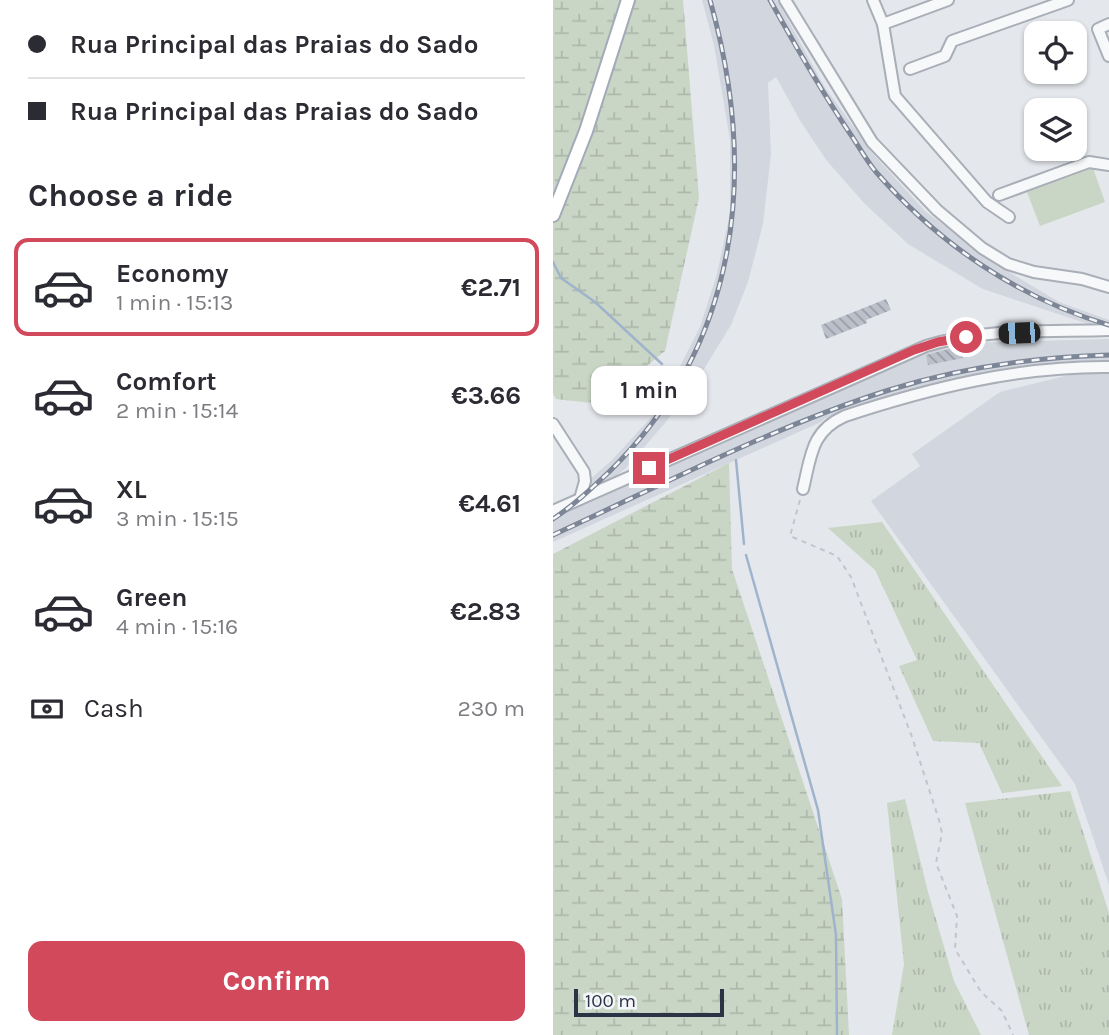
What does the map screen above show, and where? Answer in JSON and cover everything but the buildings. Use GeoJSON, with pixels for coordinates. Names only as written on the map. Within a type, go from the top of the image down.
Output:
{"type":"FeatureCollection","features":[{"type":"Feature","properties":{"kind":"main road"},"geometry":{"type":"LineString","coordinates":[[553,215],[586,131],[628,0]]}},
{"type":"Feature","properties":{"kind":"street"},"geometry":{"type":"LineString","coordinates":[[785,0],[872,142],[937,210],[982,248],[1008,264],[1109,287]]}},
{"type":"Feature","properties":{"kind":"street"},"geometry":{"type":"LineString","coordinates":[[873,0],[883,24],[895,96],[987,202],[1009,216]]}},
{"type":"Feature","properties":{"kind":"street"},"geometry":{"type":"LineString","coordinates":[[883,24],[948,0]]}},
{"type":"Feature","properties":{"kind":"street"},"geometry":{"type":"LineString","coordinates":[[910,69],[945,56],[952,41],[1068,0]]}},
{"type":"Feature","properties":{"kind":"street"},"geometry":{"type":"LineString","coordinates":[[1109,24],[1098,29],[1109,56]]}},
{"type":"Feature","properties":{"kind":"street"},"geometry":{"type":"LineString","coordinates":[[999,195],[1089,162],[1109,165]]}},
{"type":"Feature","properties":{"kind":"street"},"geometry":{"type":"LineString","coordinates":[[553,511],[926,346],[951,339],[996,334],[1109,330]]}},
{"type":"Feature","properties":{"kind":"street"},"geometry":{"type":"LineString","coordinates":[[803,489],[813,449],[821,432],[833,421],[845,416],[916,394],[995,376],[1109,367]]}},
{"type":"Feature","properties":{"kind":"street"},"geometry":{"type":"LineString","coordinates":[[553,424],[584,472],[585,481],[580,499]]}},
{"type":"Feature","properties":{"kind":"path"},"geometry":{"type":"LineString","coordinates":[[803,489],[790,536],[837,556],[851,577],[912,737],[939,820],[942,833],[936,863],[957,916],[955,949],[981,992],[1002,1011],[1013,1035]]}},
{"type":"Feature","properties":{"kind":"shaded area"},"geometry":{"type":"Polygon","coordinates":[[[702,0],[777,0],[824,86],[873,154],[926,212],[1004,269],[1059,302],[1109,320],[1109,331],[983,289],[908,244],[865,204],[827,161],[776,77],[768,83],[771,154],[763,224],[748,282],[731,325],[696,382],[665,423],[626,468],[579,506],[925,352],[966,343],[1109,339],[1109,362],[1007,369],[883,397],[824,419],[553,542],[553,512],[612,460],[657,411],[700,327],[717,274],[730,213],[730,140],[714,45],[702,0]]]}},
{"type":"Feature","properties":{"kind":"shaded area"},"geometry":{"type":"Polygon","coordinates":[[[1109,372],[1109,885],[1075,784],[871,501],[920,466],[912,454],[1000,392],[1077,373],[1109,372]]]}},
{"type":"Feature","properties":{"kind":"green space"},"geometry":{"type":"Polygon","coordinates":[[[553,0],[683,0],[699,198],[665,351],[600,404],[556,399],[553,394],[553,0]]]}},
{"type":"Feature","properties":{"kind":"green space"},"geometry":{"type":"Polygon","coordinates":[[[1093,168],[1105,202],[1040,226],[1027,192],[1093,168]]]}},
{"type":"Feature","properties":{"kind":"green space"},"geometry":{"type":"Polygon","coordinates":[[[729,463],[732,569],[842,899],[849,1035],[553,1035],[553,554],[729,463]]]}},
{"type":"Feature","properties":{"kind":"green space"},"geometry":{"type":"Polygon","coordinates":[[[882,522],[1062,786],[1002,793],[979,743],[933,741],[899,666],[917,660],[875,570],[828,528],[882,522]]]}},
{"type":"Feature","properties":{"kind":"green space"},"geometry":{"type":"Polygon","coordinates":[[[1070,791],[1109,913],[1109,1035],[1029,1035],[965,803],[1070,791]]]}},
{"type":"Feature","properties":{"kind":"green space"},"geometry":{"type":"Polygon","coordinates":[[[905,799],[954,981],[981,1035],[892,1035],[904,964],[887,803],[905,799]]]}},
{"type":"Feature","properties":{"kind":"waterway"},"geometry":{"type":"LineString","coordinates":[[553,262],[561,278],[595,302],[662,364]]}},
{"type":"Feature","properties":{"kind":"waterway"},"geometry":{"type":"LineString","coordinates":[[736,460],[744,544]]}},
{"type":"Feature","properties":{"kind":"waterway"},"geometry":{"type":"LineString","coordinates":[[746,555],[818,810],[836,935],[837,1035]]}},
{"type":"Feature","properties":{"kind":"railway"},"geometry":{"type":"LineString","coordinates":[[553,519],[610,471],[654,421],[688,367],[712,310],[727,251],[734,190],[733,127],[725,64],[710,0]]}},
{"type":"Feature","properties":{"kind":"railway"},"geometry":{"type":"LineString","coordinates":[[770,0],[865,157],[900,198],[953,245],[1012,284],[1075,314],[1109,325]]}},
{"type":"Feature","properties":{"kind":"railway"},"geometry":{"type":"LineString","coordinates":[[553,535],[761,439],[889,390],[998,365],[1109,355]]}},
{"type":"Feature","properties":{"kind":"route"},"geometry":{"type":"LineString","coordinates":[[649,468],[914,350],[966,337]]}}]}
